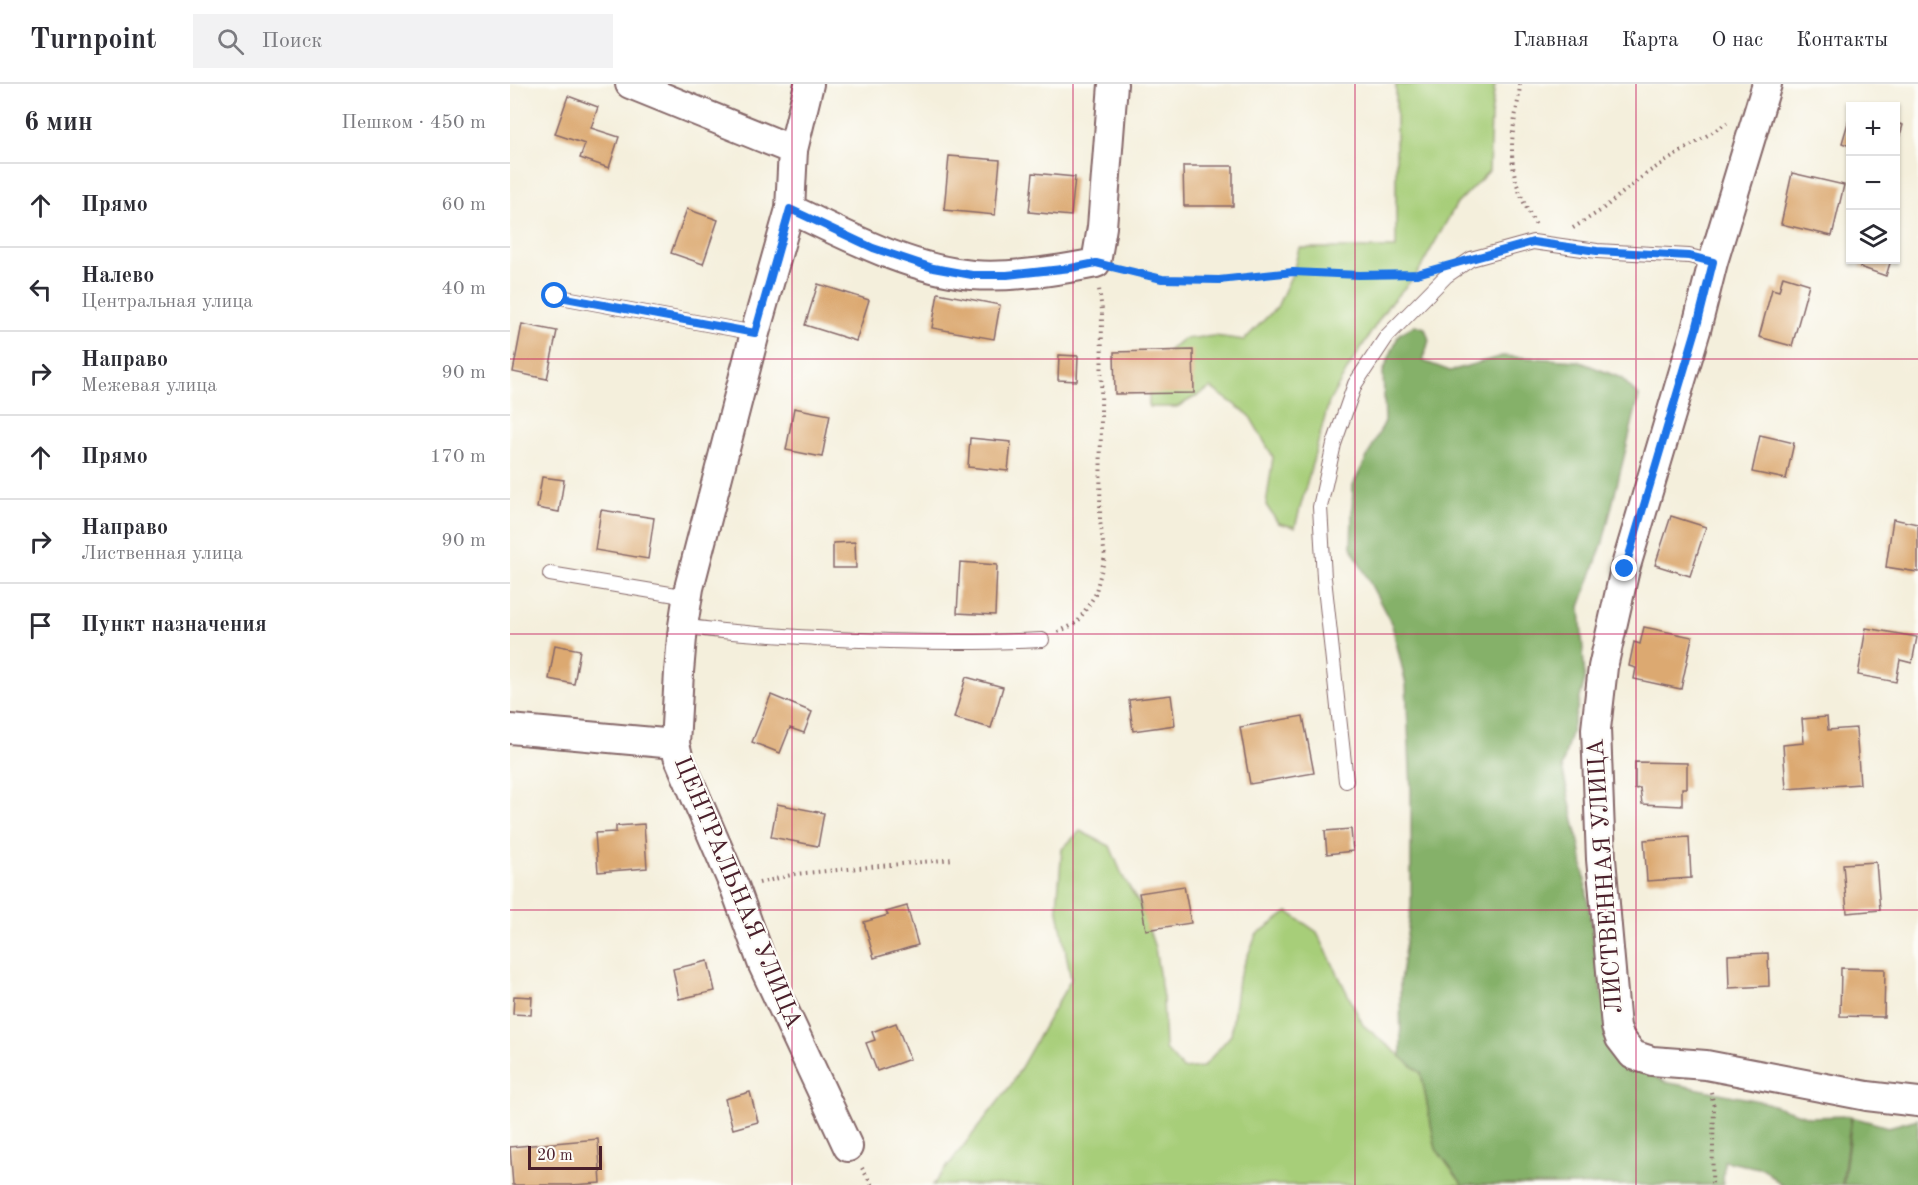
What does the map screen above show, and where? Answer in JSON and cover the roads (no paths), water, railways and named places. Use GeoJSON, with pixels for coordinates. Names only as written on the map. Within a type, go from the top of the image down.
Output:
{"type":"FeatureCollection","features":[{"type":"Feature","properties":{"kind":"street"},"geometry":{"type":"LineString","coordinates":[[630,84],[792,150],[809,84]]}},
{"type":"Feature","properties":{"kind":"street"},"geometry":{"type":"LineString","coordinates":[[790,209],[873,248],[933,268],[972,275],[1007,275],[1096,263],[1102,227],[1113,84]]}},
{"type":"Feature","properties":{"kind":"street","name":"ЛИСТВЕННАЯ УЛИЦА"},"geometry":{"type":"LineString","coordinates":[[1764,93],[1625,569],[1603,667],[1596,729],[1601,859],[1616,1027],[1620,1038],[1633,1055],[1652,1061],[1706,1065],[1867,1096],[1918,1102]]}},
{"type":"Feature","properties":{"kind":"street","name":"ЦЕНТРАЛЬНАЯ УЛИЦА"},"geometry":{"type":"LineString","coordinates":[[792,150],[790,209],[755,333],[688,597],[683,626],[675,744],[683,770],[735,888],[763,965],[848,1147]]}},
{"type":"Feature","properties":{"kind":"street"},"geometry":{"type":"LineString","coordinates":[[510,729],[675,744]]}},
{"type":"Feature","properties":{"kind":"lane"},"geometry":{"type":"LineString","coordinates":[[1346,781],[1324,578],[1320,507],[1334,444],[1355,384],[1387,336],[1446,276],[1471,259],[1533,242],[1597,251],[1689,256],[1713,262]]}},
{"type":"Feature","properties":{"kind":"lane"},"geometry":{"type":"LineString","coordinates":[[555,296],[755,333]]}},
{"type":"Feature","properties":{"kind":"lane"},"geometry":{"type":"LineString","coordinates":[[550,574],[688,597]]}},
{"type":"Feature","properties":{"kind":"lane"},"geometry":{"type":"LineString","coordinates":[[683,626],[722,632],[871,641],[984,643],[1042,640]]}}]}
